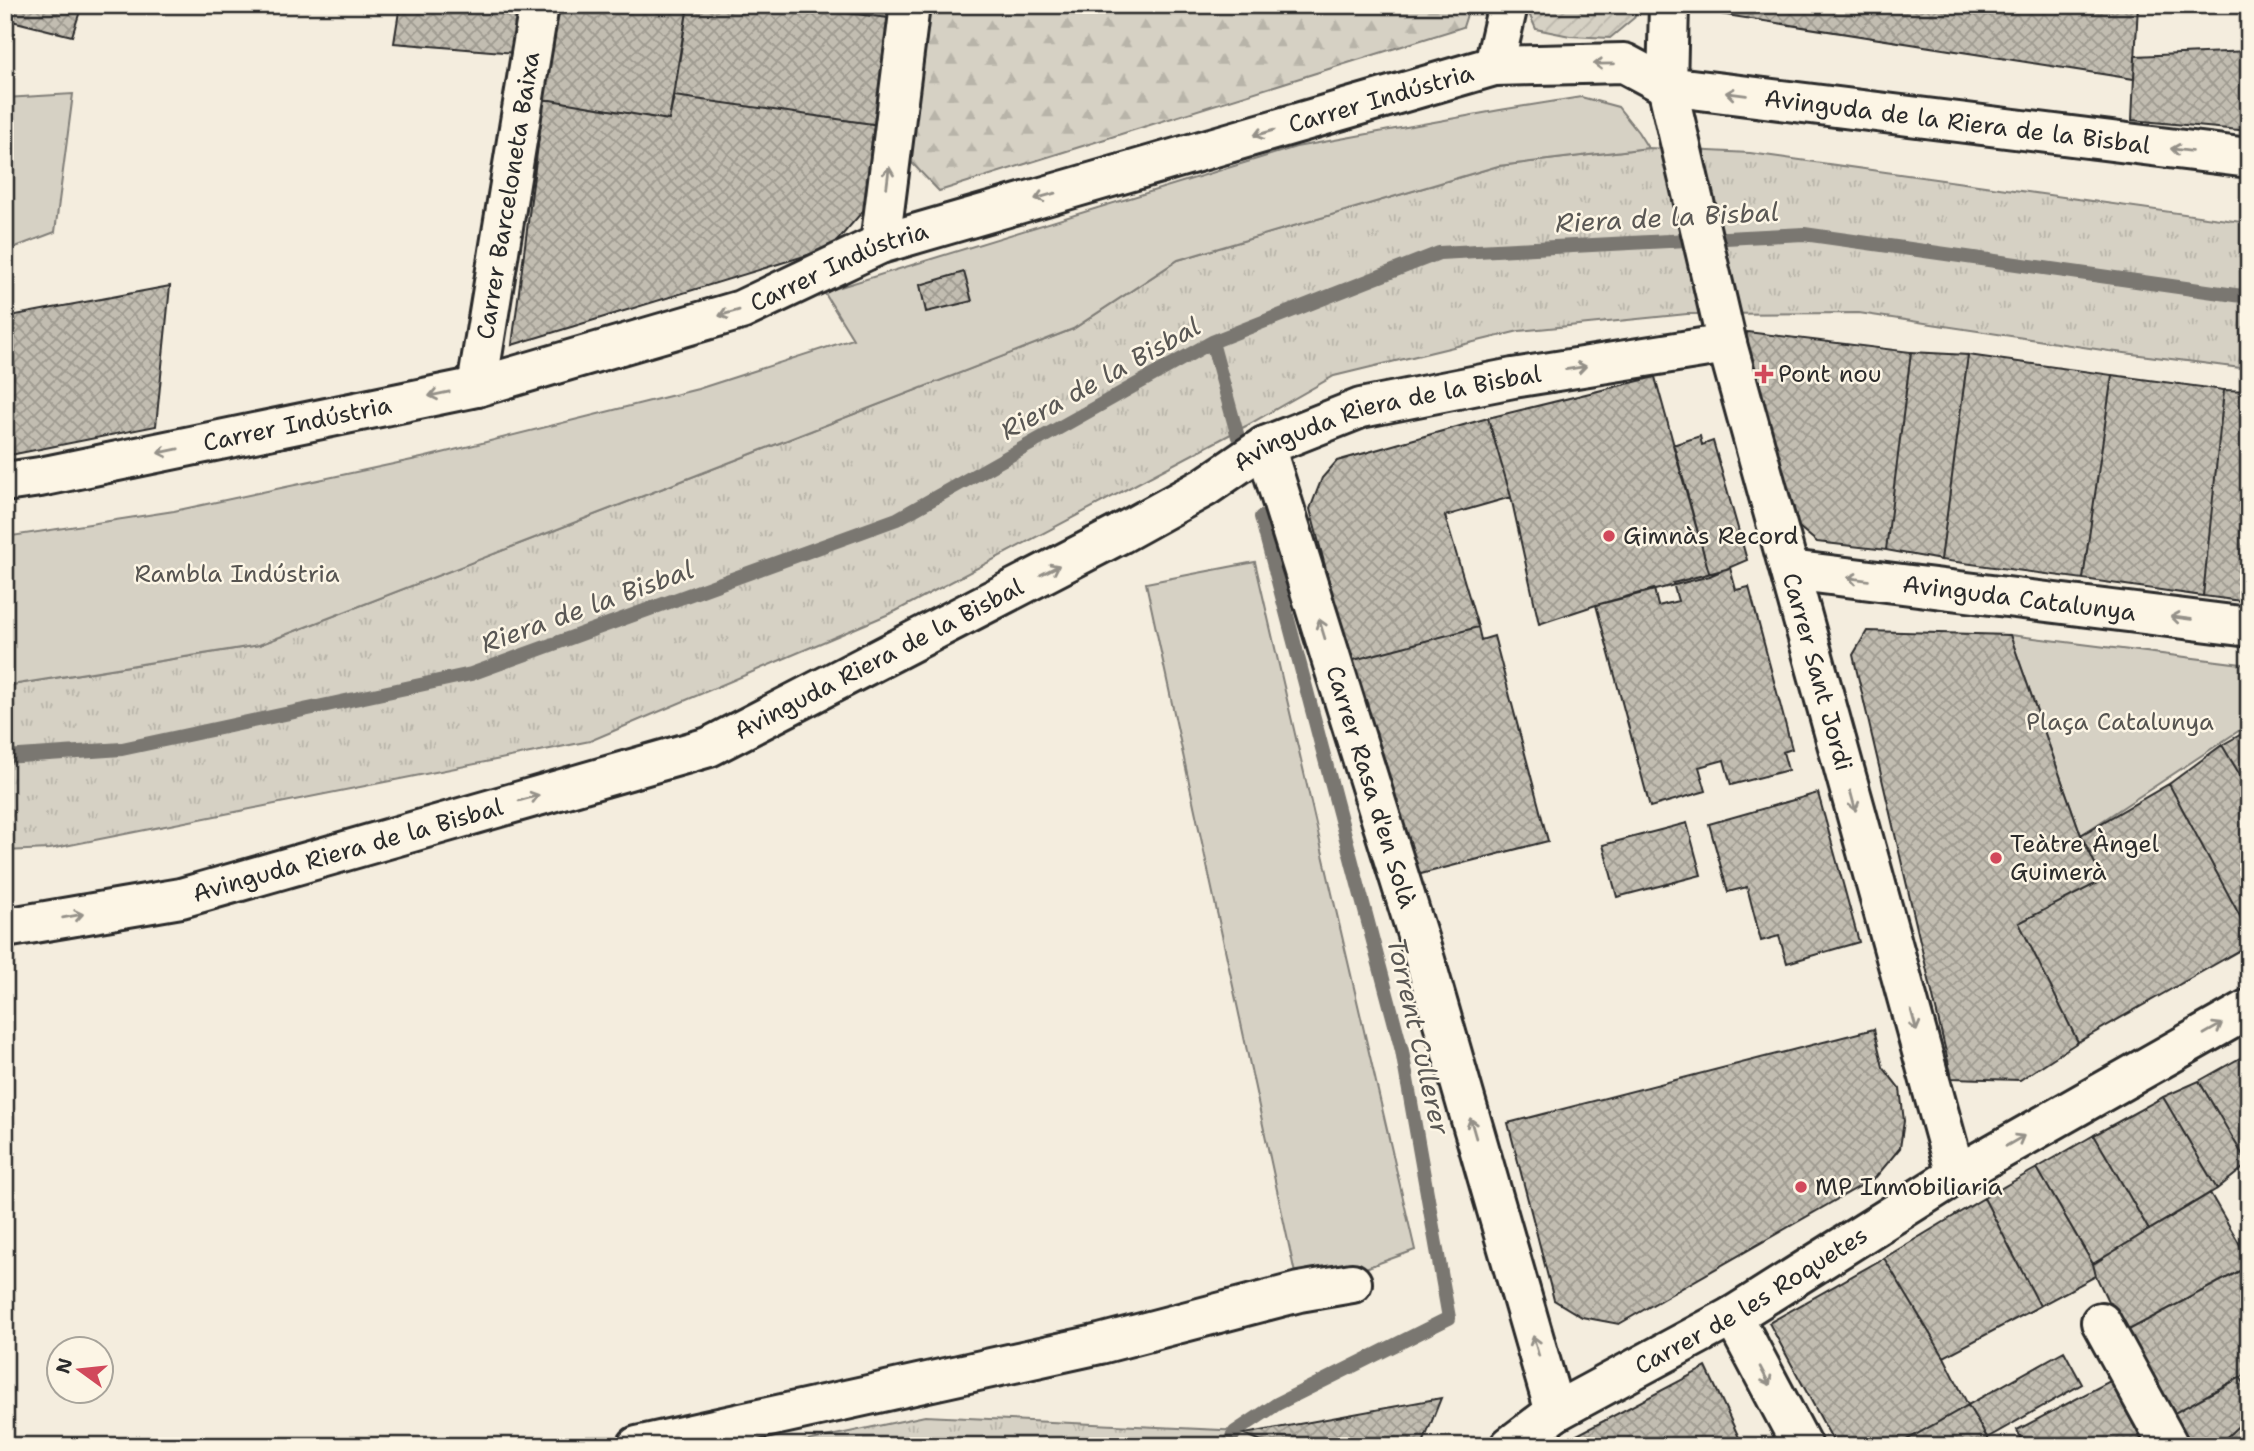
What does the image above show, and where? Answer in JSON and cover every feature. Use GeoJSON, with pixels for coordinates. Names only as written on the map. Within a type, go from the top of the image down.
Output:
{"type":"FeatureCollection","features":[{"type":"Feature","properties":{"kind":"street","name":"Carrer Barceloneta Baixa"},"geometry":{"type":"LineString","coordinates":[[477,387],[539,5]]}},
{"type":"Feature","properties":{"kind":"street"},"geometry":{"type":"LineString","coordinates":[[880,244],[910,5]]}},
{"type":"Feature","properties":{"kind":"street"},"geometry":{"type":"LineString","coordinates":[[1494,66],[1508,5]]}},
{"type":"Feature","properties":{"kind":"street","name":"Carrer Sant Jordi"},"geometry":{"type":"LineString","coordinates":[[1670,5],[1667,86],[1724,329],[1956,1175]]}},
{"type":"Feature","properties":{"kind":"street","name":"Carrer Indústria"},"geometry":{"type":"LineString","coordinates":[[5,482],[477,387],[741,310],[880,244],[1494,66],[1624,63],[1667,86]]}},
{"type":"Feature","properties":{"kind":"street","name":"Avinguda de la Riera de la Bisbal"},"geometry":{"type":"LineString","coordinates":[[1667,86],[2249,158]]}},
{"type":"Feature","properties":{"kind":"street","name":"Avinguda Riera de la Bisbal"},"geometry":{"type":"LineString","coordinates":[[5,928],[181,898],[709,747],[1120,534],[1205,487],[1265,446],[1361,408],[1724,329]]}},
{"type":"Feature","properties":{"kind":"street","name":"Carrer Rasa d'en Solà"},"geometry":{"type":"LineString","coordinates":[[1265,446],[1425,960],[1555,1412]]}},
{"type":"Feature","properties":{"kind":"street","name":"Avinguda Catalunya"},"geometry":{"type":"LineString","coordinates":[[1790,570],[2249,627]]}},
{"type":"Feature","properties":{"kind":"street","name":"Carrer de les Roquetes"},"geometry":{"type":"LineString","coordinates":[[1510,1446],[1555,1412],[1733,1316],[1956,1175],[2249,1009]]}},
{"type":"Feature","properties":{"kind":"street"},"geometry":{"type":"LineString","coordinates":[[638,1446],[1087,1347],[1299,1292],[1352,1283]]}},
{"type":"Feature","properties":{"kind":"street"},"geometry":{"type":"LineString","coordinates":[[1733,1316],[1802,1446]]}},
{"type":"Feature","properties":{"kind":"street"},"geometry":{"type":"LineString","coordinates":[[2101,1322],[2169,1446]]}},
{"type":"Feature","properties":{"kind":"green space"},"geometry":{"type":"Polygon","coordinates":[[[931,5],[1470,5],[1463,27],[939,191],[910,161],[931,5]]]}},
{"type":"Feature","properties":{"kind":"green space"},"geometry":{"type":"Polygon","coordinates":[[[1525,5],[1638,5],[1634,18],[1610,38],[1570,36],[1536,29],[1525,5]]]}},
{"type":"Feature","properties":{"kind":"green space"},"geometry":{"type":"Polygon","coordinates":[[[73,94],[55,232],[5,251],[5,98],[73,94]]]}},
{"type":"Feature","properties":{"kind":"green space","name":"Rambla Indústria"},"geometry":{"type":"Polygon","coordinates":[[[1581,97],[1618,107],[1648,148],[1498,166],[1178,260],[1073,329],[259,645],[5,686],[5,537],[174,511],[426,457],[698,389],[853,339],[824,292],[1296,147],[1581,97]]]}},
{"type":"Feature","properties":{"kind":"green space"},"geometry":{"type":"Polygon","coordinates":[[[1648,148],[1750,153],[2249,223],[2249,369],[1859,313],[1687,314],[1519,331],[1334,376],[1246,426],[896,611],[590,741],[50,849],[5,851],[5,686],[259,645],[1073,329],[1178,260],[1498,166],[1648,148]]]}},
{"type":"Feature","properties":{"kind":"green space"},"geometry":{"type":"Polygon","coordinates":[[[1255,562],[1415,1250],[1299,1292],[1146,583],[1255,562]]]}},
{"type":"Feature","properties":{"kind":"green space","name":"Plaça Catalunya"},"geometry":{"type":"Polygon","coordinates":[[[2010,635],[2249,665],[2249,724],[2081,835],[2010,635]]]}},
{"type":"Feature","properties":{"kind":"green space"},"geometry":{"type":"Polygon","coordinates":[[[925,1416],[1242,1431],[1234,1446],[783,1446],[925,1416]]]}},
{"type":"Feature","properties":{"kind":"building"},"geometry":{"type":"Polygon","coordinates":[[[15,5],[82,5],[72,36],[8,20],[15,5]]]}},
{"type":"Feature","properties":{"kind":"building"},"geometry":{"type":"Polygon","coordinates":[[[400,5],[522,5],[515,53],[394,43],[400,5]]]}},
{"type":"Feature","properties":{"kind":"building"},"geometry":{"type":"Polygon","coordinates":[[[560,5],[688,5],[669,120],[544,99],[560,5]]]}},
{"type":"Feature","properties":{"kind":"building"},"geometry":{"type":"Polygon","coordinates":[[[688,5],[778,5],[889,18],[880,125],[674,96],[688,5]]]}},
{"type":"Feature","properties":{"kind":"building"},"geometry":{"type":"Polygon","coordinates":[[[778,5],[891,5],[889,18],[778,5]]]}},
{"type":"Feature","properties":{"kind":"building"},"geometry":{"type":"Polygon","coordinates":[[[1706,5],[2138,5],[2134,79],[1707,12],[1706,5]]]}},
{"type":"Feature","properties":{"kind":"building"},"geometry":{"type":"Polygon","coordinates":[[[2249,51],[2249,131],[2132,120],[2135,56],[2249,51]]]}},
{"type":"Feature","properties":{"kind":"building"},"geometry":{"type":"Polygon","coordinates":[[[674,96],[880,125],[869,204],[831,248],[512,345],[544,99],[669,120],[674,96]]]}},
{"type":"Feature","properties":{"kind":"building"},"geometry":{"type":"Polygon","coordinates":[[[964,272],[972,301],[926,312],[920,285],[964,272]]]}},
{"type":"Feature","properties":{"kind":"building"},"geometry":{"type":"Polygon","coordinates":[[[170,286],[156,426],[5,456],[5,317],[170,286]]]}},
{"type":"Feature","properties":{"kind":"building"},"geometry":{"type":"Polygon","coordinates":[[[1747,332],[1911,352],[1886,550],[1817,542],[1794,523],[1744,350],[1747,332]]]}},
{"type":"Feature","properties":{"kind":"building"},"geometry":{"type":"Polygon","coordinates":[[[1911,352],[1968,355],[1941,560],[1886,550],[1911,352]]]}},
{"type":"Feature","properties":{"kind":"building"},"geometry":{"type":"Polygon","coordinates":[[[1968,355],[2112,375],[2083,579],[1941,560],[1968,355]]]}},
{"type":"Feature","properties":{"kind":"building"},"geometry":{"type":"Polygon","coordinates":[[[2112,375],[2224,390],[2203,596],[2083,579],[2112,375]]]}},
{"type":"Feature","properties":{"kind":"building","name":"Gimnàs Record"},"geometry":{"type":"Polygon","coordinates":[[[1655,377],[1710,576],[1596,605],[1539,624],[1511,497],[1488,418],[1655,377]]]}},
{"type":"Feature","properties":{"kind":"building"},"geometry":{"type":"Polygon","coordinates":[[[2224,390],[2249,391],[2249,602],[2203,596],[2224,390]]]}},
{"type":"Feature","properties":{"kind":"building"},"geometry":{"type":"Polygon","coordinates":[[[1488,418],[1511,497],[1445,516],[1478,627],[1350,661],[1310,509],[1322,478],[1337,461],[1488,418]]]}},
{"type":"Feature","properties":{"kind":"building"},"geometry":{"type":"Polygon","coordinates":[[[1700,436],[1702,445],[1713,441],[1747,560],[1710,576],[1673,445],[1700,436]]]}},
{"type":"Feature","properties":{"kind":"building"},"geometry":{"type":"Polygon","coordinates":[[[1730,568],[1736,590],[1749,587],[1792,749],[1783,752],[1788,770],[1731,785],[1724,760],[1699,767],[1706,791],[1650,807],[1596,605],[1654,589],[1658,606],[1678,601],[1673,583],[1730,568]]]}},
{"type":"Feature","properties":{"kind":"building"},"geometry":{"type":"Polygon","coordinates":[[[1478,627],[1481,640],[1494,636],[1548,841],[1417,875],[1350,661],[1478,627]]]}},
{"type":"Feature","properties":{"kind":"building","name":"Teàtre Àngel Guimerà"},"geometry":{"type":"Polygon","coordinates":[[[1867,631],[2010,635],[2081,835],[2103,880],[2019,923],[2078,1042],[2020,1080],[1952,1078],[1853,655],[1867,631]]]}},
{"type":"Feature","properties":{"kind":"building"},"geometry":{"type":"Polygon","coordinates":[[[2249,730],[2249,790],[2222,745],[2249,730]]]}},
{"type":"Feature","properties":{"kind":"building"},"geometry":{"type":"Polygon","coordinates":[[[2222,745],[2249,790],[2249,933],[2169,784],[2222,745]]]}},
{"type":"Feature","properties":{"kind":"building"},"geometry":{"type":"Polygon","coordinates":[[[2169,784],[2249,933],[2249,945],[2078,1042],[2019,923],[2103,880],[2081,835],[2169,784]]]}},
{"type":"Feature","properties":{"kind":"building"},"geometry":{"type":"Polygon","coordinates":[[[1818,793],[1859,942],[1787,963],[1779,936],[1761,941],[1747,887],[1728,892],[1709,824],[1818,793]]]}},
{"type":"Feature","properties":{"kind":"building"},"geometry":{"type":"Polygon","coordinates":[[[1687,823],[1701,875],[1617,897],[1603,845],[1687,823]]]}},
{"type":"Feature","properties":{"kind":"building"},"geometry":{"type":"Polygon","coordinates":[[[1874,1029],[1883,1067],[1900,1089],[1904,1121],[1900,1148],[1876,1177],[1619,1324],[1582,1317],[1554,1300],[1508,1123],[1874,1029]]]}},
{"type":"Feature","properties":{"kind":"building"},"geometry":{"type":"Polygon","coordinates":[[[2249,1053],[2249,1163],[2248,1164],[2199,1081],[2249,1053]]]}},
{"type":"Feature","properties":{"kind":"building"},"geometry":{"type":"Polygon","coordinates":[[[2199,1081],[2248,1164],[2217,1189],[2163,1097],[2199,1081]]]}},
{"type":"Feature","properties":{"kind":"building"},"geometry":{"type":"Polygon","coordinates":[[[2163,1097],[2217,1189],[2149,1230],[2094,1135],[2163,1097]]]}},
{"type":"Feature","properties":{"kind":"building"},"geometry":{"type":"Polygon","coordinates":[[[2094,1135],[2149,1230],[2093,1264],[2037,1168],[2094,1135]]]}},
{"type":"Feature","properties":{"kind":"building"},"geometry":{"type":"Polygon","coordinates":[[[2037,1168],[2093,1264],[2096,1276],[2040,1306],[1984,1198],[2037,1168]]]}},
{"type":"Feature","properties":{"kind":"building"},"geometry":{"type":"Polygon","coordinates":[[[2210,1193],[2249,1260],[2249,1266],[2123,1333],[2093,1264],[2210,1193]]]}},
{"type":"Feature","properties":{"kind":"building"},"geometry":{"type":"Polygon","coordinates":[[[1984,1198],[2040,1306],[1944,1357],[1884,1258],[1984,1198]]]}},
{"type":"Feature","properties":{"kind":"building"},"geometry":{"type":"Polygon","coordinates":[[[1884,1258],[1944,1357],[1968,1405],[1896,1446],[1836,1446],[1769,1323],[1884,1258]]]}},
{"type":"Feature","properties":{"kind":"building"},"geometry":{"type":"Polygon","coordinates":[[[2249,1266],[2249,1300],[2245,1302],[2249,1308],[2249,1373],[2167,1417],[2123,1333],[2249,1266]]]}},
{"type":"Feature","properties":{"kind":"building"},"geometry":{"type":"Polygon","coordinates":[[[2064,1351],[2082,1384],[1987,1438],[1968,1405],[2064,1351]]]}},
{"type":"Feature","properties":{"kind":"building"},"geometry":{"type":"Polygon","coordinates":[[[1706,1367],[1743,1446],[1582,1446],[1577,1435],[1706,1367]]]}},
{"type":"Feature","properties":{"kind":"building"},"geometry":{"type":"Polygon","coordinates":[[[2240,1377],[2249,1390],[2249,1416],[2217,1446],[2185,1446],[2167,1417],[2240,1377]]]}},
{"type":"Feature","properties":{"kind":"building"},"geometry":{"type":"Polygon","coordinates":[[[2110,1381],[2145,1446],[2025,1446],[2017,1430],[2110,1381]]]}},
{"type":"Feature","properties":{"kind":"building"},"geometry":{"type":"Polygon","coordinates":[[[1441,1398],[1422,1446],[1274,1446],[1244,1434],[1441,1398]]]}},
{"type":"Feature","properties":{"kind":"building"},"geometry":{"type":"Polygon","coordinates":[[[1968,1405],[1991,1444],[1988,1446],[1896,1446],[1968,1405]]]}},
{"type":"Feature","properties":{"kind":"building"},"geometry":{"type":"Polygon","coordinates":[[[2249,1416],[2249,1446],[2217,1446],[2249,1416]]]}},
{"type":"Feature","properties":{"kind":"building"},"geometry":{"type":"Polygon","coordinates":[[[1577,1435],[1582,1446],[1558,1446],[1577,1435]]]}},
{"type":"Feature","properties":{"kind":"waterway","name":"Riera de la Bisbal"},"geometry":{"type":"LineString","coordinates":[[5,757],[122,749],[471,674],[897,519],[1212,342],[1439,253],[1804,234],[2249,297]]}},
{"type":"Feature","properties":{"kind":"waterway","name":"Torrent Cullerer"},"geometry":{"type":"LineString","coordinates":[[1212,342],[1238,437]]}},
{"type":"Feature","properties":{"kind":"waterway","name":"Torrent Cullerer"},"geometry":{"type":"LineString","coordinates":[[1227,1446],[1235,1432],[1277,1404],[1449,1318],[1402,1051],[1261,517]]}},
{"type":"Feature","properties":{"kind":"place","name":"Pont nou"},"geometry":{"type":"Point","coordinates":[1764,374]}},
{"type":"Feature","properties":{"kind":"place","name":"Gimnàs Record"},"geometry":{"type":"Point","coordinates":[1609,536]}},
{"type":"Feature","properties":{"kind":"place","name":"Teàtre Àngel Guimerà"},"geometry":{"type":"Point","coordinates":[1996,858]}},
{"type":"Feature","properties":{"kind":"place","name":"MP Inmobiliaria"},"geometry":{"type":"Point","coordinates":[1801,1187]}}]}
